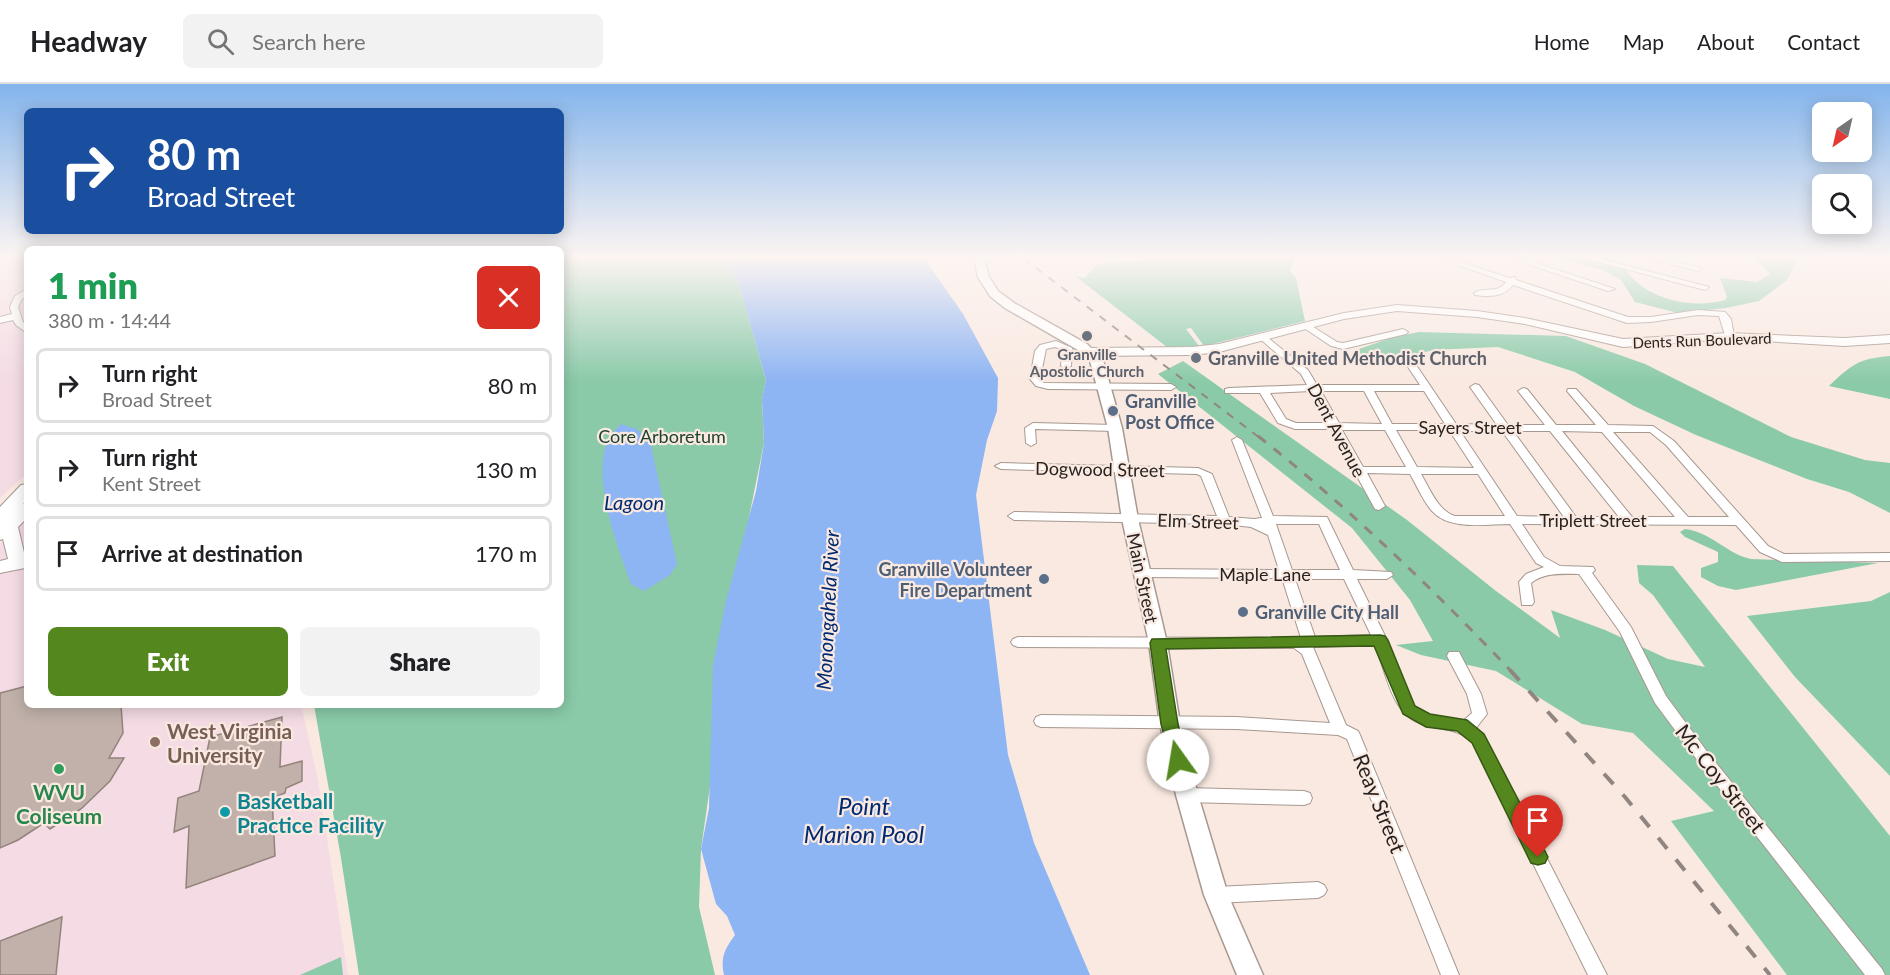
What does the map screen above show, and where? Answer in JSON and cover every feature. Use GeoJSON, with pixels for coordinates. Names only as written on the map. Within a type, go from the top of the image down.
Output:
{"type":"FeatureCollection","features":[{"type":"Feature","properties":{"kind":"main road"},"geometry":{"type":"LineString","coordinates":[[1003,300],[1013,309],[1054,331],[1067,343],[1090,352]]}},
{"type":"Feature","properties":{"kind":"main road","name":"Main Street"},"geometry":{"type":"LineString","coordinates":[[1090,352],[1096,360],[1115,428],[1120,469],[1158,643],[1170,724],[1187,795],[1216,895],[1250,975]]}},
{"type":"Feature","properties":{"kind":"main road"},"geometry":{"type":"LineString","coordinates":[[0,567],[18,564],[8,517],[24,493]]}},
{"type":"Feature","properties":{"kind":"street"},"geometry":{"type":"LineString","coordinates":[[19,300],[15,303],[17,315],[19,323],[24,327]]}},
{"type":"Feature","properties":{"kind":"street"},"geometry":{"type":"LineString","coordinates":[[1570,300],[1627,320],[1640,321],[1691,314],[1722,314],[1726,319],[1728,336]]}},
{"type":"Feature","properties":{"kind":"street","name":"Dents Run Boulevard"},"geometry":{"type":"LineString","coordinates":[[1090,352],[1192,351],[1219,348],[1344,316],[1397,308],[1477,314],[1525,321],[1623,343],[1728,336],[1844,342],[1890,339]]}},
{"type":"Feature","properties":{"kind":"street"},"geometry":{"type":"LineString","coordinates":[[0,320],[17,315]]}},
{"type":"Feature","properties":{"kind":"street"},"geometry":{"type":"LineString","coordinates":[[1307,326],[1334,344],[1343,346],[1403,332]]}},
{"type":"Feature","properties":{"kind":"street","name":"Dent Avenue"},"geometry":{"type":"LineString","coordinates":[[1262,336],[1305,372],[1379,506]]}},
{"type":"Feature","properties":{"kind":"street"},"geometry":{"type":"LineString","coordinates":[[1066,366],[1067,343],[1049,345],[1040,351],[1035,379],[1042,386],[1170,387]]}},
{"type":"Feature","properties":{"kind":"street"},"geometry":{"type":"LineString","coordinates":[[1409,361],[1540,560],[1550,567],[1548,572],[1530,577],[1525,582],[1527,602]]}},
{"type":"Feature","properties":{"kind":"street"},"geometry":{"type":"LineString","coordinates":[[1475,387],[1572,519]]}},
{"type":"Feature","properties":{"kind":"street"},"geometry":{"type":"LineString","coordinates":[[1367,388],[1414,471]]}},
{"type":"Feature","properties":{"kind":"street"},"geometry":{"type":"LineString","coordinates":[[1229,391],[1427,388]]}},
{"type":"Feature","properties":{"kind":"street","name":"Sayers Street"},"geometry":{"type":"LineString","coordinates":[[1263,389],[1282,421],[1287,424],[1653,429],[1670,443],[1740,521]]}},
{"type":"Feature","properties":{"kind":"street"},"geometry":{"type":"LineString","coordinates":[[1523,391],[1628,520]]}},
{"type":"Feature","properties":{"kind":"street"},"geometry":{"type":"LineString","coordinates":[[1572,391],[1684,520]]}},
{"type":"Feature","properties":{"kind":"street"},"geometry":{"type":"LineString","coordinates":[[1030,443],[1030,428],[1033,426],[1115,428]]}},
{"type":"Feature","properties":{"kind":"street","name":"Reay Street"},"geometry":{"type":"LineString","coordinates":[[1237,440],[1287,574],[1303,642],[1340,729],[1353,735],[1450,975]]}},
{"type":"Feature","properties":{"kind":"street","name":"Dogwood Street"},"geometry":{"type":"LineString","coordinates":[[1001,466],[1198,471],[1206,474],[1224,520]]}},
{"type":"Feature","properties":{"kind":"street"},"geometry":{"type":"LineString","coordinates":[[1358,470],[1483,471]]}},
{"type":"Feature","properties":{"kind":"street","name":"Triplett Street"},"geometry":{"type":"LineString","coordinates":[[1414,471],[1435,508],[1446,517],[1455,520],[1740,521]]}},
{"type":"Feature","properties":{"kind":"street","name":"Elm Street"},"geometry":{"type":"LineString","coordinates":[[1014,516],[1224,520],[1270,526],[1323,520],[1347,574]]}},
{"type":"Feature","properties":{"kind":"street"},"geometry":{"type":"LineString","coordinates":[[1740,521],[1764,549],[1782,558],[1890,557]]}},
{"type":"Feature","properties":{"kind":"street","name":"Mc Coy Street"},"geometry":{"type":"LineString","coordinates":[[1550,567],[1558,570],[1588,570],[1626,630],[1666,707],[1876,975]]}},
{"type":"Feature","properties":{"kind":"street","name":"Maple Lane"},"geometry":{"type":"LineString","coordinates":[[1143,573],[1387,575]]}},
{"type":"Feature","properties":{"kind":"street"},"geometry":{"type":"LineString","coordinates":[[1347,574],[1380,640],[1409,710],[1426,720],[1461,725],[1478,738],[1598,975]]}},
{"type":"Feature","properties":{"kind":"street"},"geometry":{"type":"LineString","coordinates":[[1018,642],[1380,640]]}},
{"type":"Feature","properties":{"kind":"street"},"geometry":{"type":"LineString","coordinates":[[1454,656],[1474,694],[1480,714],[1466,728]]}},
{"type":"Feature","properties":{"kind":"street"},"geometry":{"type":"LineString","coordinates":[[1041,721],[1236,723],[1340,729]]}},
{"type":"Feature","properties":{"kind":"street"},"geometry":{"type":"LineString","coordinates":[[1187,795],[1304,798]]}},
{"type":"Feature","properties":{"kind":"street"},"geometry":{"type":"LineString","coordinates":[[1216,895],[1318,890]]}},
{"type":"Feature","properties":{"kind":"shaded area"},"geometry":{"type":"Polygon","coordinates":[[[0,300],[24,300],[24,476],[0,498],[0,300]]]}},
{"type":"Feature","properties":{"kind":"shaded area","name":"West Virginia University"},"geometry":{"type":"Polygon","coordinates":[[[24,519],[24,708],[302,708],[318,780],[348,975],[0,975],[0,544],[24,519]]]}},
{"type":"Feature","properties":{"kind":"green space","name":"Core Arboretum"},"geometry":{"type":"Polygon","coordinates":[[[564,300],[743,300],[766,380],[762,399],[764,443],[748,522],[701,849],[699,907],[715,975],[359,975],[315,708],[564,708],[564,300]]]}},
{"type":"Feature","properties":{"kind":"green space"},"geometry":{"type":"Polygon","coordinates":[[[1106,300],[1301,300],[1305,321],[1204,346],[1191,328],[1186,329],[1199,346],[1167,347],[1106,300]]]}},
{"type":"Feature","properties":{"kind":"green space"},"geometry":{"type":"Polygon","coordinates":[[[1633,300],[1711,303],[1725,300],[1761,300],[1726,308],[1678,313],[1635,302],[1633,300]]]}},
{"type":"Feature","properties":{"kind":"green space"},"geometry":{"type":"Polygon","coordinates":[[[1419,332],[1566,336],[1645,364],[1791,437],[1865,460],[1890,463],[1890,513],[1849,492],[1807,479],[1696,435],[1634,406],[1575,372],[1498,347],[1433,350],[1388,362],[1360,364],[1356,350],[1394,337],[1419,332]]]}},
{"type":"Feature","properties":{"kind":"green space"},"geometry":{"type":"Polygon","coordinates":[[[1890,356],[1890,399],[1829,386],[1856,364],[1890,356]]]}},
{"type":"Feature","properties":{"kind":"green space"},"geometry":{"type":"Polygon","coordinates":[[[1183,361],[1407,520],[1496,591],[1560,638],[1551,610],[1605,630],[1668,659],[1705,667],[1653,595],[1639,583],[1637,565],[1673,566],[1890,836],[1890,975],[1787,975],[1671,821],[1714,811],[1633,733],[1582,724],[1496,671],[1421,655],[1396,645],[1433,641],[1410,600],[1352,528],[1158,374],[1183,361]]]}},
{"type":"Feature","properties":{"kind":"green space"},"geometry":{"type":"Polygon","coordinates":[[[1685,529],[1703,534],[1734,553],[1751,559],[1878,563],[1736,590],[1718,586],[1701,577],[1701,568],[1718,562],[1718,552],[1685,537],[1680,532],[1685,529]]]}},
{"type":"Feature","properties":{"kind":"green space"},"geometry":{"type":"Polygon","coordinates":[[[1890,592],[1890,776],[1795,677],[1747,616],[1871,601],[1890,592]]]}},
{"type":"Feature","properties":{"kind":"green space"},"geometry":{"type":"Polygon","coordinates":[[[341,957],[343,975],[300,975],[341,957]]]}},
{"type":"Feature","properties":{"kind":"water","name":"Point Marion Pool"},"geometry":{"type":"Polygon","coordinates":[[[743,300],[953,300],[998,378],[997,411],[987,440],[976,495],[1008,755],[1034,843],[1090,975],[724,975],[724,954],[735,935],[727,916],[716,904],[701,849],[709,808],[713,665],[726,601],[756,491],[764,443],[762,399],[766,380],[743,300]]]}},
{"type":"Feature","properties":{"kind":"water","name":"Lagoon"},"geometry":{"type":"Polygon","coordinates":[[[621,424],[637,429],[651,446],[677,564],[670,575],[644,591],[631,584],[613,531],[604,491],[602,472],[604,454],[610,436],[621,424]]]}},
{"type":"Feature","properties":{"kind":"building","name":"WVU Coliseum"},"geometry":{"type":"Polygon","coordinates":[[[24,687],[24,708],[121,708],[123,733],[109,758],[124,758],[110,781],[81,809],[50,829],[44,823],[18,840],[0,848],[0,693],[24,687]]]}},
{"type":"Feature","properties":{"kind":"building","name":"Basketball Practice Facility"},"geometry":{"type":"Polygon","coordinates":[[[282,717],[280,767],[302,761],[302,781],[286,788],[285,793],[272,798],[275,856],[186,888],[189,826],[174,832],[178,798],[199,791],[210,737],[282,717]]]}},
{"type":"Feature","properties":{"kind":"building"},"geometry":{"type":"Polygon","coordinates":[[[62,917],[56,975],[0,975],[0,941],[62,917]]]}},
{"type":"Feature","properties":{"kind":"railway"},"geometry":{"type":"LineString","coordinates":[[1078,300],[1260,438]]}},
{"type":"Feature","properties":{"kind":"railway"},"geometry":{"type":"LineString","coordinates":[[1258,436],[1325,491],[1389,549],[1511,671]]}},
{"type":"Feature","properties":{"kind":"railway"},"geometry":{"type":"LineString","coordinates":[[1510,670],[1625,797],[1770,975]]}},
{"type":"Feature","properties":{"kind":"place","name":"Granville Apostolic Church"},"geometry":{"type":"Point","coordinates":[1087,336]}},
{"type":"Feature","properties":{"kind":"place","name":"Granville United Methodist Church"},"geometry":{"type":"Point","coordinates":[1196,358]}},
{"type":"Feature","properties":{"kind":"place","name":"Granville Post Office"},"geometry":{"type":"Point","coordinates":[1113,411]}},
{"type":"Feature","properties":{"kind":"place","name":"Granville Volunteer Fire Department"},"geometry":{"type":"Point","coordinates":[1044,579]}},
{"type":"Feature","properties":{"kind":"place","name":"Granville City Hall"},"geometry":{"type":"Point","coordinates":[1243,612]}},
{"type":"Feature","properties":{"kind":"place","name":"West Virginia University"},"geometry":{"type":"Point","coordinates":[155,742]}},
{"type":"Feature","properties":{"kind":"place","name":"WVU Coliseum"},"geometry":{"type":"Point","coordinates":[59,769]}},
{"type":"Feature","properties":{"kind":"place","name":"Basketball Practice Facility"},"geometry":{"type":"Point","coordinates":[225,812]}},
{"type":"Feature","properties":{"kind":"route"},"geometry":{"type":"LineString","coordinates":[[1178,760],[1170,724],[1158,643],[1297,643],[1380,640],[1409,710],[1426,720],[1461,725],[1478,738],[1538,857]]}},
{"type":"Feature","properties":{"kind":"water label","name":"Monongahela River"},"geometry":{"type":"Point","coordinates":[827,610]}}]}
